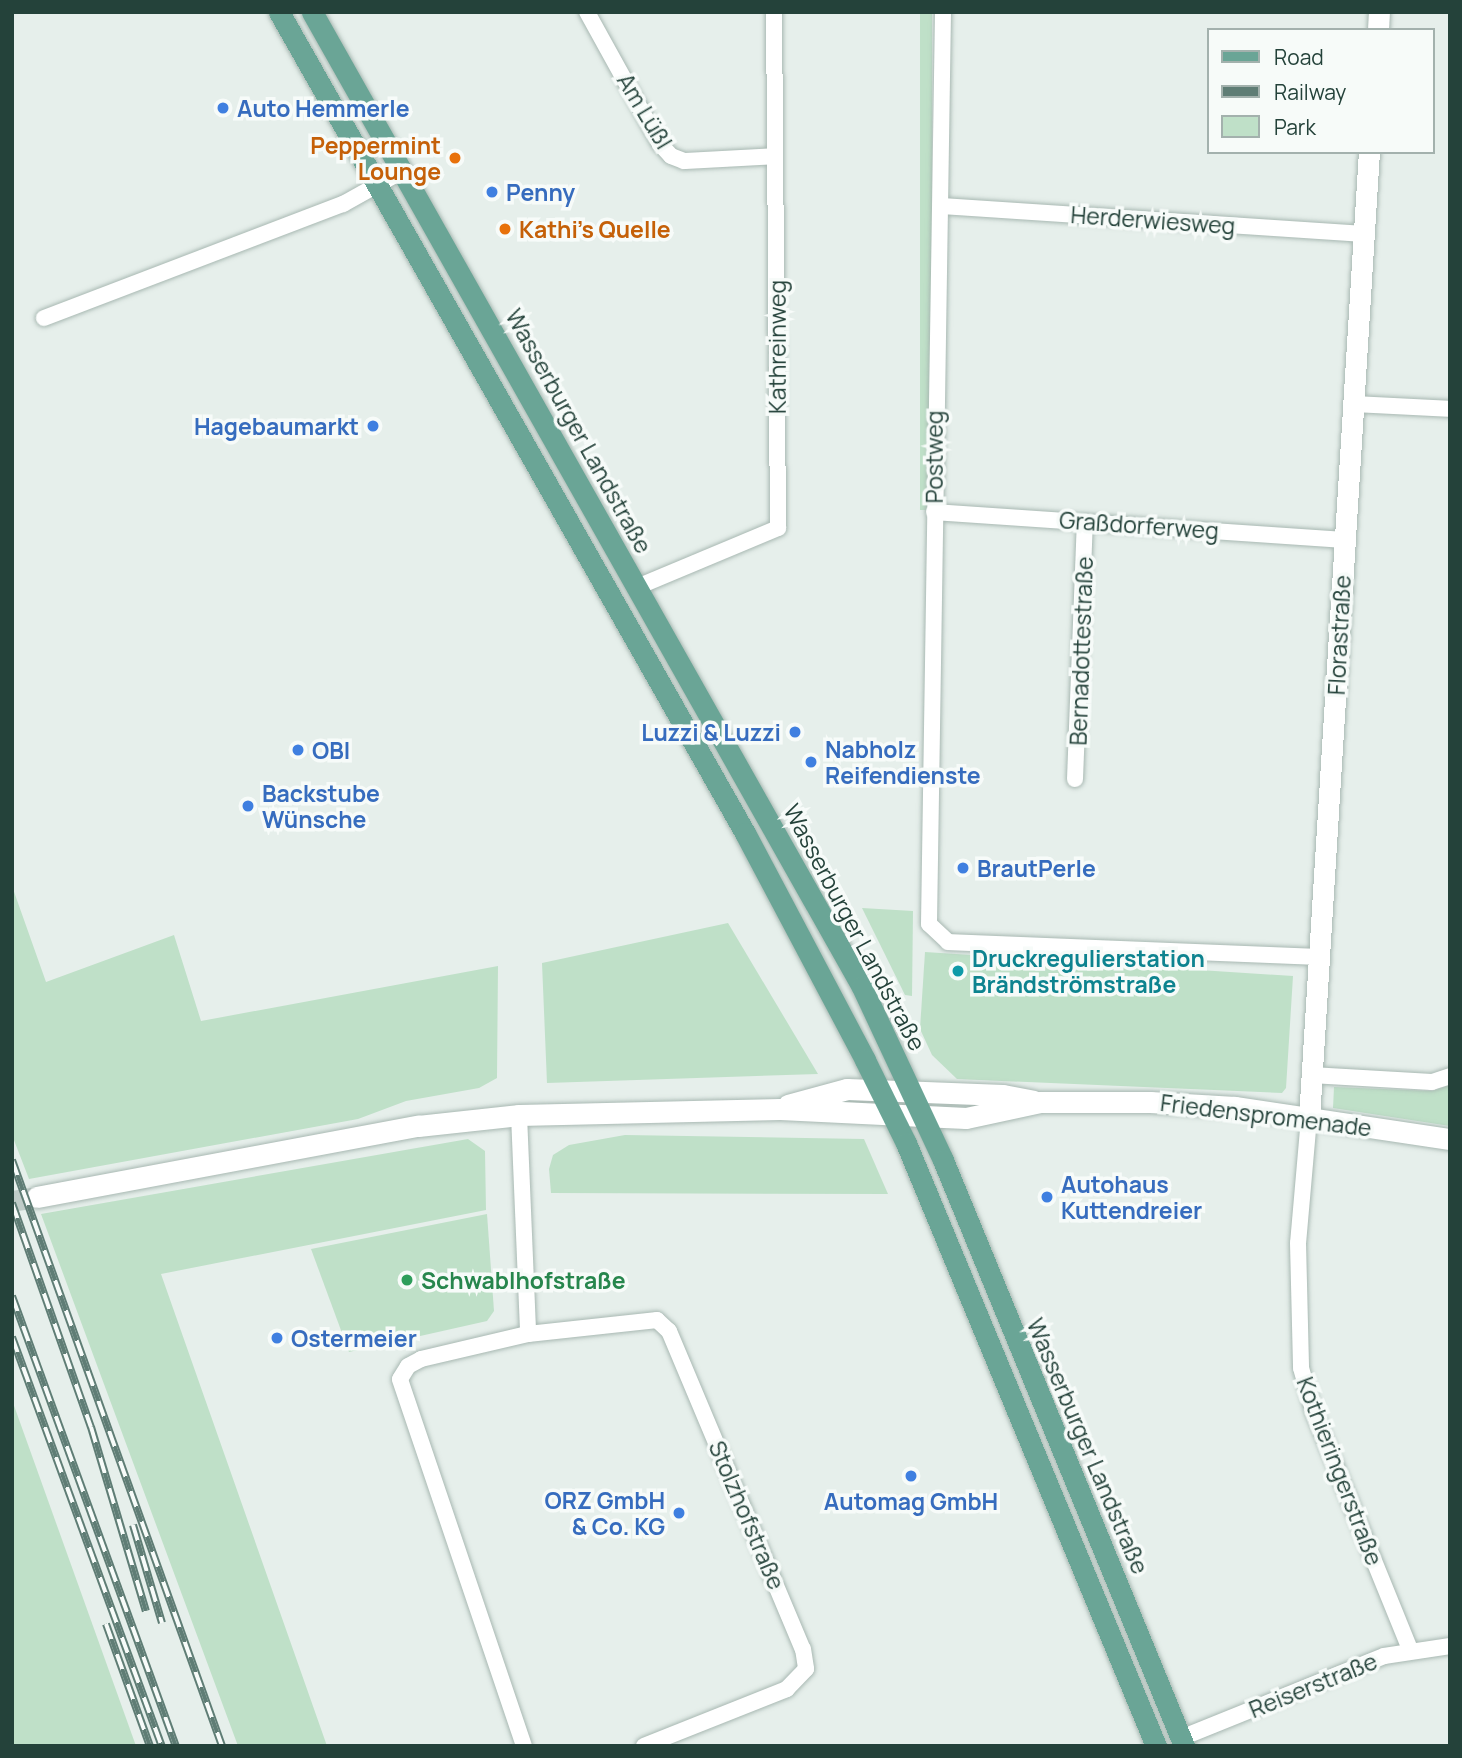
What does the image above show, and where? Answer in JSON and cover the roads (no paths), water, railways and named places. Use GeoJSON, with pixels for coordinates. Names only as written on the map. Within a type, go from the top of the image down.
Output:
{"type":"FeatureCollection","features":[{"type":"Feature","properties":{"kind":"main road"},"geometry":{"type":"LineString","coordinates":[[279,12],[745,834],[879,1089],[1156,1746]]}},
{"type":"Feature","properties":{"kind":"main road","name":"Wasserburger Landstraße"},"geometry":{"type":"LineString","coordinates":[[312,12],[817,904],[923,1118],[1182,1742]]}},
{"type":"Feature","properties":{"kind":"street","name":"Am Lüßl"},"geometry":{"type":"LineString","coordinates":[[587,12],[660,144],[671,156],[684,161],[775,156]]}},
{"type":"Feature","properties":{"kind":"street","name":"Kathreinweg"},"geometry":{"type":"LineString","coordinates":[[637,586],[778,528],[774,12]]}},
{"type":"Feature","properties":{"kind":"street","name":"Postweg"},"geometry":{"type":"LineString","coordinates":[[943,12],[929,924],[948,942],[1318,957]]}},
{"type":"Feature","properties":{"kind":"street","name":"Florastraße"},"geometry":{"type":"LineString","coordinates":[[1309,1118],[1369,154]]}},
{"type":"Feature","properties":{"kind":"street"},"geometry":{"type":"LineString","coordinates":[[44,318],[343,204],[402,171]]}},
{"type":"Feature","properties":{"kind":"street","name":"Herderwiesweg"},"geometry":{"type":"LineString","coordinates":[[942,206],[1364,234]]}},
{"type":"Feature","properties":{"kind":"street"},"geometry":{"type":"LineString","coordinates":[[1352,404],[1450,409]]}},
{"type":"Feature","properties":{"kind":"street","name":"Graßdorferweg"},"geometry":{"type":"LineString","coordinates":[[934,512],[1344,540]]}},
{"type":"Feature","properties":{"kind":"street","name":"Bernadottestraße"},"geometry":{"type":"LineString","coordinates":[[1075,779],[1085,522]]}},
{"type":"Feature","properties":{"kind":"street","name":"Friedenspromenade"},"geometry":{"type":"LineString","coordinates":[[1311,1075],[1432,1082],[1450,1076]]}},
{"type":"Feature","properties":{"kind":"street"},"geometry":{"type":"LineString","coordinates":[[780,1109],[847,1088],[879,1089]]}},
{"type":"Feature","properties":{"kind":"street","name":"Friedenspromenade"},"geometry":{"type":"LineString","coordinates":[[879,1089],[1003,1095],[1040,1102],[1150,1102],[1309,1118],[1450,1139]]}},
{"type":"Feature","properties":{"kind":"street","name":"Friedenspromenade"},"geometry":{"type":"LineString","coordinates":[[892,1115],[967,1118],[1040,1102]]}},
{"type":"Feature","properties":{"kind":"street"},"geometry":{"type":"LineString","coordinates":[[37,1196],[418,1126],[519,1115],[780,1109],[892,1115]]}},
{"type":"Feature","properties":{"kind":"street"},"geometry":{"type":"LineString","coordinates":[[519,1115],[528,1334]]}},
{"type":"Feature","properties":{"kind":"street","name":"Kothieringerstraße"},"geometry":{"type":"LineString","coordinates":[[1309,1118],[1298,1243],[1300,1368],[1314,1413],[1410,1650]]}},
{"type":"Feature","properties":{"kind":"street","name":"Stolzhofstraße"},"geometry":{"type":"LineString","coordinates":[[524,1746],[400,1379],[408,1366],[421,1359],[528,1334],[657,1320],[669,1331],[803,1648],[806,1669],[787,1689],[644,1746]]}},
{"type":"Feature","properties":{"kind":"street","name":"Reiserstraße"},"geometry":{"type":"LineString","coordinates":[[1182,1742],[1410,1650],[1450,1646]]}},
{"type":"Feature","properties":{"kind":"tunnel"},"geometry":{"type":"LineString","coordinates":[[12,1201],[37,1197]]}},
{"type":"Feature","properties":{"kind":"railway"},"geometry":{"type":"LineString","coordinates":[[12,1160],[222,1746]]}},
{"type":"Feature","properties":{"kind":"railway"},"geometry":{"type":"LineString","coordinates":[[12,1203],[91,1427],[146,1611]]}},
{"type":"Feature","properties":{"kind":"railway"},"geometry":{"type":"LineString","coordinates":[[12,1296],[176,1746]]}},
{"type":"Feature","properties":{"kind":"railway"},"geometry":{"type":"LineString","coordinates":[[12,1337],[162,1746]]}},
{"type":"Feature","properties":{"kind":"railway"},"geometry":{"type":"LineString","coordinates":[[133,1525],[162,1623]]}},
{"type":"Feature","properties":{"kind":"railway"},"geometry":{"type":"LineString","coordinates":[[106,1624],[150,1746]]}},
{"type":"Feature","properties":{"kind":"place","name":"Auto Hemmerle"},"geometry":{"type":"Point","coordinates":[223,108]}},
{"type":"Feature","properties":{"kind":"place","name":"Peppermint Lounge"},"geometry":{"type":"Point","coordinates":[455,158]}},
{"type":"Feature","properties":{"kind":"place","name":"Penny"},"geometry":{"type":"Point","coordinates":[492,192]}},
{"type":"Feature","properties":{"kind":"place","name":"Kathi's Quelle"},"geometry":{"type":"Point","coordinates":[505,229]}},
{"type":"Feature","properties":{"kind":"place","name":"Hagebaumarkt"},"geometry":{"type":"Point","coordinates":[373,426]}},
{"type":"Feature","properties":{"kind":"place","name":"Luzzi & Luzzi"},"geometry":{"type":"Point","coordinates":[795,732]}},
{"type":"Feature","properties":{"kind":"place","name":"OBI"},"geometry":{"type":"Point","coordinates":[298,750]}},
{"type":"Feature","properties":{"kind":"place","name":"Nabholz Reifendienste"},"geometry":{"type":"Point","coordinates":[811,762]}},
{"type":"Feature","properties":{"kind":"place","name":"Backstube Wünsche"},"geometry":{"type":"Point","coordinates":[248,806]}},
{"type":"Feature","properties":{"kind":"place","name":"BrautPerle"},"geometry":{"type":"Point","coordinates":[963,868]}},
{"type":"Feature","properties":{"kind":"place","name":"Druckregulierstation Brändströmstraße"},"geometry":{"type":"Point","coordinates":[958,971]}},
{"type":"Feature","properties":{"kind":"place","name":"Autohaus Kuttendreier"},"geometry":{"type":"Point","coordinates":[1047,1197]}},
{"type":"Feature","properties":{"kind":"place","name":"Schwablhofstraße"},"geometry":{"type":"Point","coordinates":[407,1280]}},
{"type":"Feature","properties":{"kind":"place","name":"Ostermeier"},"geometry":{"type":"Point","coordinates":[277,1338]}},
{"type":"Feature","properties":{"kind":"place","name":"Automag GmbH"},"geometry":{"type":"Point","coordinates":[911,1476]}},
{"type":"Feature","properties":{"kind":"place","name":"ORZ GmbH & Co. KG"},"geometry":{"type":"Point","coordinates":[679,1513]}}]}
